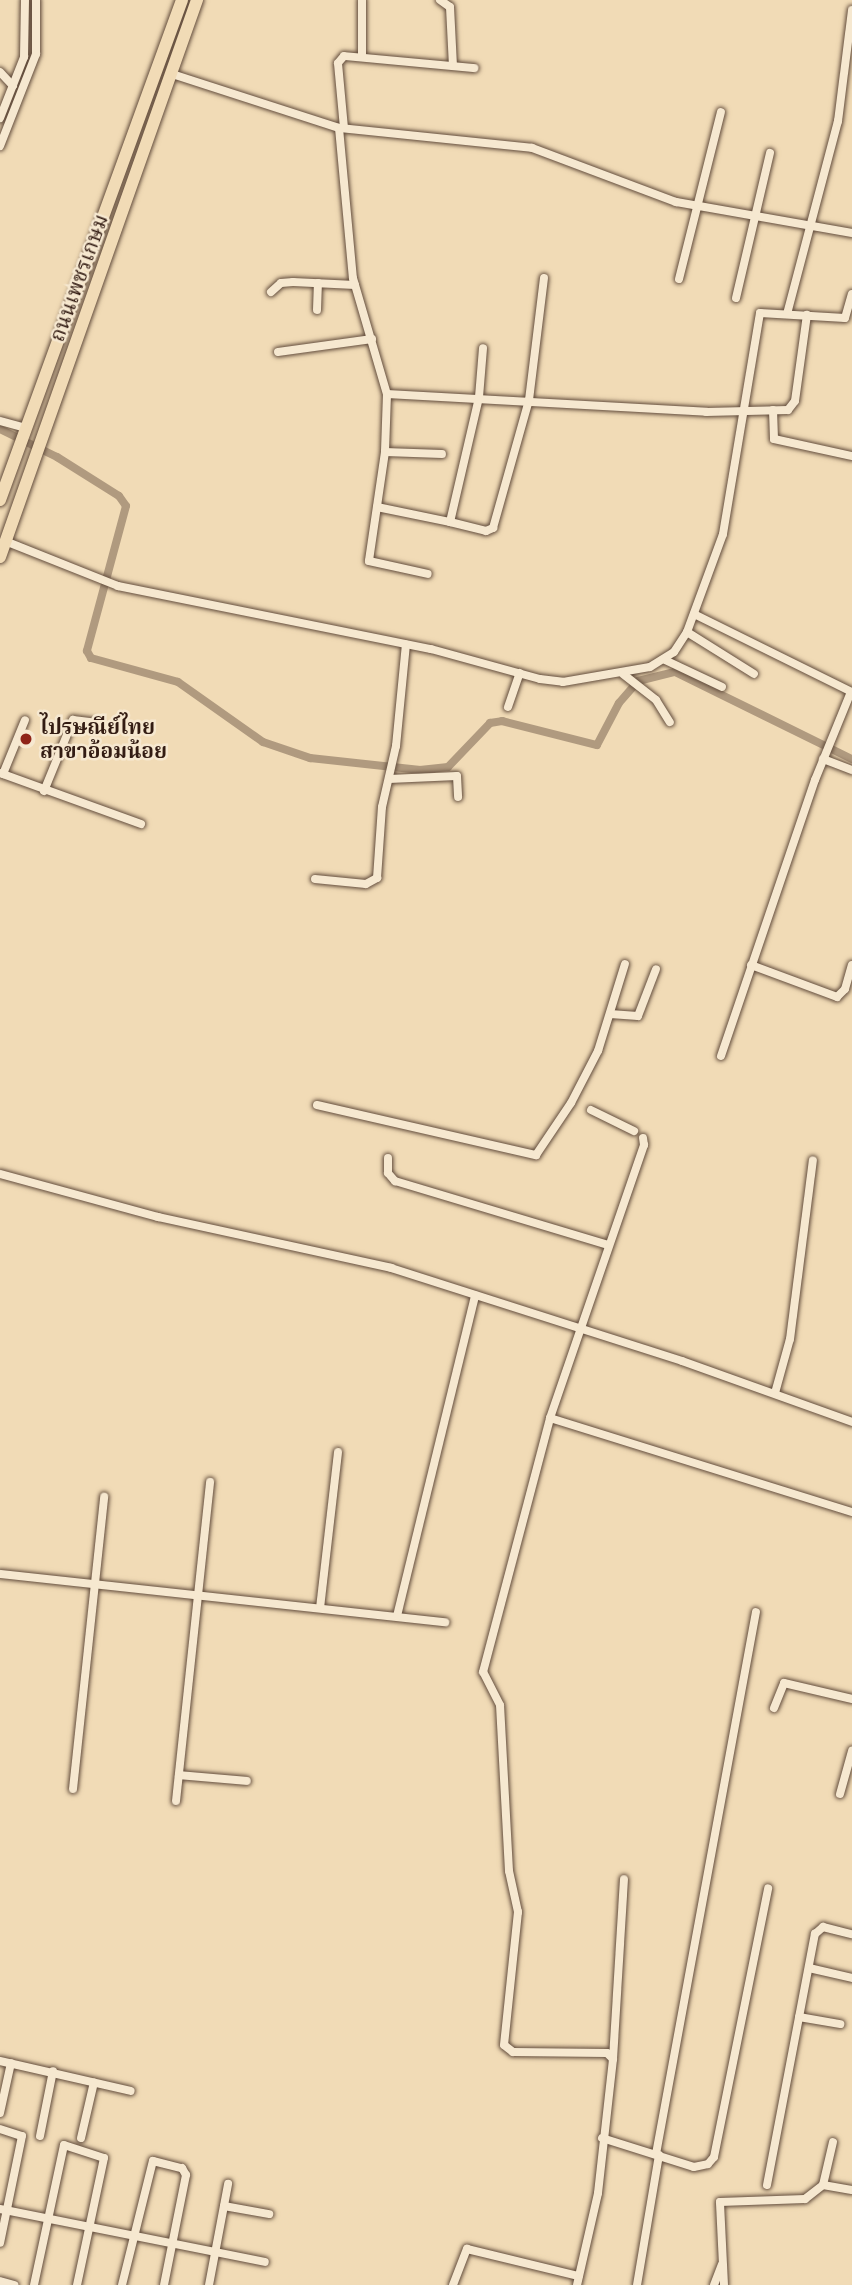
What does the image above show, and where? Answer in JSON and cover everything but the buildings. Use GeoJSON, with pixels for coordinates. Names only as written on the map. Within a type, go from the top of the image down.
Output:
{"type":"FeatureCollection","features":[{"type":"Feature","properties":{"kind":"main road","name":"ถนนเพชรเกษม"},"geometry":{"type":"LineString","coordinates":[[0,500],[181,2]]}},
{"type":"Feature","properties":{"kind":"main road","name":"ถนนเพชรเกษม"},"geometry":{"type":"LineString","coordinates":[[0,557],[197,4]]}},
{"type":"Feature","properties":{"kind":"street"},"geometry":{"type":"LineString","coordinates":[[0,118],[26,49],[25,0]]}},
{"type":"Feature","properties":{"kind":"street"},"geometry":{"type":"LineString","coordinates":[[0,146],[36,54],[36,0]]}},
{"type":"Feature","properties":{"kind":"street"},"geometry":{"type":"LineString","coordinates":[[362,0],[362,57]]}},
{"type":"Feature","properties":{"kind":"street"},"geometry":{"type":"LineString","coordinates":[[440,0],[450,7],[453,66]]}},
{"type":"Feature","properties":{"kind":"street"},"geometry":{"type":"LineString","coordinates":[[786,314],[838,121],[852,10]]}},
{"type":"Feature","properties":{"kind":"street"},"geometry":{"type":"LineString","coordinates":[[428,574],[369,561],[385,452],[387,394],[355,285],[339,58],[362,57],[474,68]]}},
{"type":"Feature","properties":{"kind":"street"},"geometry":{"type":"LineString","coordinates":[[0,72],[13,86]]}},
{"type":"Feature","properties":{"kind":"street"},"geometry":{"type":"LineString","coordinates":[[172,74],[342,128],[545,150],[698,206],[852,233]]}},
{"type":"Feature","properties":{"kind":"street"},"geometry":{"type":"LineString","coordinates":[[679,279],[720,112]]}},
{"type":"Feature","properties":{"kind":"street"},"geometry":{"type":"LineString","coordinates":[[736,298],[770,153]]}},
{"type":"Feature","properties":{"kind":"street"},"geometry":{"type":"LineString","coordinates":[[377,507],[486,531],[493,528],[529,400],[544,278]]}},
{"type":"Feature","properties":{"kind":"street"},"geometry":{"type":"LineString","coordinates":[[271,292],[281,283],[355,285]]}},
{"type":"Feature","properties":{"kind":"street"},"geometry":{"type":"LineString","coordinates":[[317,310],[318,284]]}},
{"type":"Feature","properties":{"kind":"street"},"geometry":{"type":"LineString","coordinates":[[5,541],[104,580],[406,644],[520,673],[564,682],[623,674],[665,660],[687,632],[694,614],[723,534],[760,313],[845,318],[852,294]]}},
{"type":"Feature","properties":{"kind":"street"},"geometry":{"type":"LineString","coordinates":[[387,394],[480,397],[706,412],[744,408],[788,410],[795,401],[807,316]]}},
{"type":"Feature","properties":{"kind":"street"},"geometry":{"type":"LineString","coordinates":[[278,352],[372,339]]}},
{"type":"Feature","properties":{"kind":"street"},"geometry":{"type":"LineString","coordinates":[[450,522],[480,397],[483,348]]}},
{"type":"Feature","properties":{"kind":"street"},"geometry":{"type":"LineString","coordinates":[[773,410],[774,439],[852,456]]}},
{"type":"Feature","properties":{"kind":"street"},"geometry":{"type":"LineString","coordinates":[[0,421],[23,436]]}},
{"type":"Feature","properties":{"kind":"street"},"geometry":{"type":"LineString","coordinates":[[385,452],[442,454]]}},
{"type":"Feature","properties":{"kind":"street"},"geometry":{"type":"LineString","coordinates":[[694,614],[851,692],[823,757],[721,1056]]}},
{"type":"Feature","properties":{"kind":"street"},"geometry":{"type":"LineString","coordinates":[[687,632],[754,674]]}},
{"type":"Feature","properties":{"kind":"street"},"geometry":{"type":"LineString","coordinates":[[315,879],[374,883],[393,763],[406,644]]}},
{"type":"Feature","properties":{"kind":"street"},"geometry":{"type":"LineString","coordinates":[[665,660],[722,687]]}},
{"type":"Feature","properties":{"kind":"street"},"geometry":{"type":"LineString","coordinates":[[508,707],[520,673]]}},
{"type":"Feature","properties":{"kind":"street"},"geometry":{"type":"LineString","coordinates":[[623,674],[633,685],[656,700],[670,722]]}},
{"type":"Feature","properties":{"kind":"street"},"geometry":{"type":"LineString","coordinates":[[25,720],[2,774],[141,824]]}},
{"type":"Feature","properties":{"kind":"street"},"geometry":{"type":"LineString","coordinates":[[44,791],[73,720],[98,723]]}},
{"type":"Feature","properties":{"kind":"street"},"geometry":{"type":"LineString","coordinates":[[823,757],[852,770]]}},
{"type":"Feature","properties":{"kind":"street"},"geometry":{"type":"LineString","coordinates":[[389,776],[449,774],[460,781],[458,797]]}},
{"type":"Feature","properties":{"kind":"street"},"geometry":{"type":"LineString","coordinates":[[317,1105],[533,1156],[571,1103],[603,1039],[625,964]]}},
{"type":"Feature","properties":{"kind":"street"},"geometry":{"type":"LineString","coordinates":[[751,965],[837,997],[845,989],[852,965]]}},
{"type":"Feature","properties":{"kind":"street"},"geometry":{"type":"LineString","coordinates":[[610,1014],[638,1016],[656,969]]}},
{"type":"Feature","properties":{"kind":"street"},"geometry":{"type":"LineString","coordinates":[[571,1103],[634,1131]]}},
{"type":"Feature","properties":{"kind":"street"},"geometry":{"type":"LineString","coordinates":[[613,2059],[607,2053],[513,2052],[504,2045],[518,1912],[506,1837],[500,1705],[483,1672],[550,1418],[644,1145],[643,1138]]}},
{"type":"Feature","properties":{"kind":"street"},"geometry":{"type":"LineString","coordinates":[[388,1158],[388,1173],[395,1181],[609,1245]]}},
{"type":"Feature","properties":{"kind":"street"},"geometry":{"type":"LineString","coordinates":[[775,1393],[790,1339],[813,1160]]}},
{"type":"Feature","properties":{"kind":"street"},"geometry":{"type":"LineString","coordinates":[[0,1174],[158,1217],[383,1266],[775,1393],[852,1422]]}},
{"type":"Feature","properties":{"kind":"street"},"geometry":{"type":"LineString","coordinates":[[397,1616],[475,1295]]}},
{"type":"Feature","properties":{"kind":"street"},"geometry":{"type":"LineString","coordinates":[[550,1418],[852,1512]]}},
{"type":"Feature","properties":{"kind":"street"},"geometry":{"type":"LineString","coordinates":[[320,1608],[338,1452]]}},
{"type":"Feature","properties":{"kind":"street"},"geometry":{"type":"LineString","coordinates":[[176,1801],[209,1482]]}},
{"type":"Feature","properties":{"kind":"street"},"geometry":{"type":"LineString","coordinates":[[73,1789],[104,1497]]}},
{"type":"Feature","properties":{"kind":"street"},"geometry":{"type":"LineString","coordinates":[[0,1574],[445,1622]]}},
{"type":"Feature","properties":{"kind":"street"},"geometry":{"type":"LineString","coordinates":[[637,2285],[657,2155],[756,1612]]}},
{"type":"Feature","properties":{"kind":"street"},"geometry":{"type":"LineString","coordinates":[[775,1708],[784,1683],[852,1699]]}},
{"type":"Feature","properties":{"kind":"street"},"geometry":{"type":"LineString","coordinates":[[840,1794],[852,1751]]}},
{"type":"Feature","properties":{"kind":"street"},"geometry":{"type":"LineString","coordinates":[[179,1774],[247,1781]]}},
{"type":"Feature","properties":{"kind":"street"},"geometry":{"type":"LineString","coordinates":[[577,2285],[598,2193],[602,2138],[613,2059],[624,1880]]}},
{"type":"Feature","properties":{"kind":"street"},"geometry":{"type":"LineString","coordinates":[[602,2138],[702,2167],[718,2148],[768,1888]]}},
{"type":"Feature","properties":{"kind":"street"},"geometry":{"type":"LineString","coordinates":[[767,2185],[818,1929],[852,1934]]}},
{"type":"Feature","properties":{"kind":"street"},"geometry":{"type":"LineString","coordinates":[[809,1968],[852,1978]]}},
{"type":"Feature","properties":{"kind":"street"},"geometry":{"type":"LineString","coordinates":[[799,2017],[840,2024]]}},
{"type":"Feature","properties":{"kind":"street"},"geometry":{"type":"LineString","coordinates":[[0,2061],[131,2091]]}},
{"type":"Feature","properties":{"kind":"street"},"geometry":{"type":"LineString","coordinates":[[0,2113],[11,2063]]}},
{"type":"Feature","properties":{"kind":"street"},"geometry":{"type":"LineString","coordinates":[[40,2136],[53,2071]]}},
{"type":"Feature","properties":{"kind":"street"},"geometry":{"type":"LineString","coordinates":[[81,2138],[94,2082]]}},
{"type":"Feature","properties":{"kind":"street"},"geometry":{"type":"LineString","coordinates":[[0,2129],[22,2134],[3,2210],[0,2243]]}},
{"type":"Feature","properties":{"kind":"street"},"geometry":{"type":"LineString","coordinates":[[724,2285],[720,2202],[805,2199],[823,2185],[833,2142]]}},
{"type":"Feature","properties":{"kind":"street"},"geometry":{"type":"LineString","coordinates":[[34,2285],[64,2145],[104,2158],[77,2285]]}},
{"type":"Feature","properties":{"kind":"street"},"geometry":{"type":"LineString","coordinates":[[122,2285],[148,2168],[153,2161],[185,2171],[164,2285]]}},
{"type":"Feature","properties":{"kind":"street"},"geometry":{"type":"LineString","coordinates":[[209,2285],[228,2184]]}},
{"type":"Feature","properties":{"kind":"street"},"geometry":{"type":"LineString","coordinates":[[823,2185],[852,2190]]}},
{"type":"Feature","properties":{"kind":"street"},"geometry":{"type":"LineString","coordinates":[[224,2206],[269,2214]]}},
{"type":"Feature","properties":{"kind":"street"},"geometry":{"type":"LineString","coordinates":[[3,2210],[265,2262]]}},
{"type":"Feature","properties":{"kind":"street"},"geometry":{"type":"LineString","coordinates":[[453,2285],[467,2249],[579,2276]]}},
{"type":"Feature","properties":{"kind":"street"},"geometry":{"type":"LineString","coordinates":[[714,2285],[723,2261]]}},
{"type":"Feature","properties":{"kind":"street"},"geometry":{"type":"LineString","coordinates":[[0,2281],[14,2285]]}},
{"type":"Feature","properties":{"kind":"waterway"},"geometry":{"type":"LineString","coordinates":[[24,74],[32,50],[31,0]]}},
{"type":"Feature","properties":{"kind":"waterway"},"geometry":{"type":"LineString","coordinates":[[0,429],[57,457],[119,496],[126,506],[87,651],[91,658],[178,682],[263,742],[310,758],[420,770],[448,767],[490,723],[502,721],[597,745],[619,703],[638,681],[675,672],[852,759]]}},
{"type":"Feature","properties":{"kind":"place","name":"ไปรษณีย์ไทย สาขาอ้อมน้อย"},"geometry":{"type":"Point","coordinates":[26,739]}}]}
